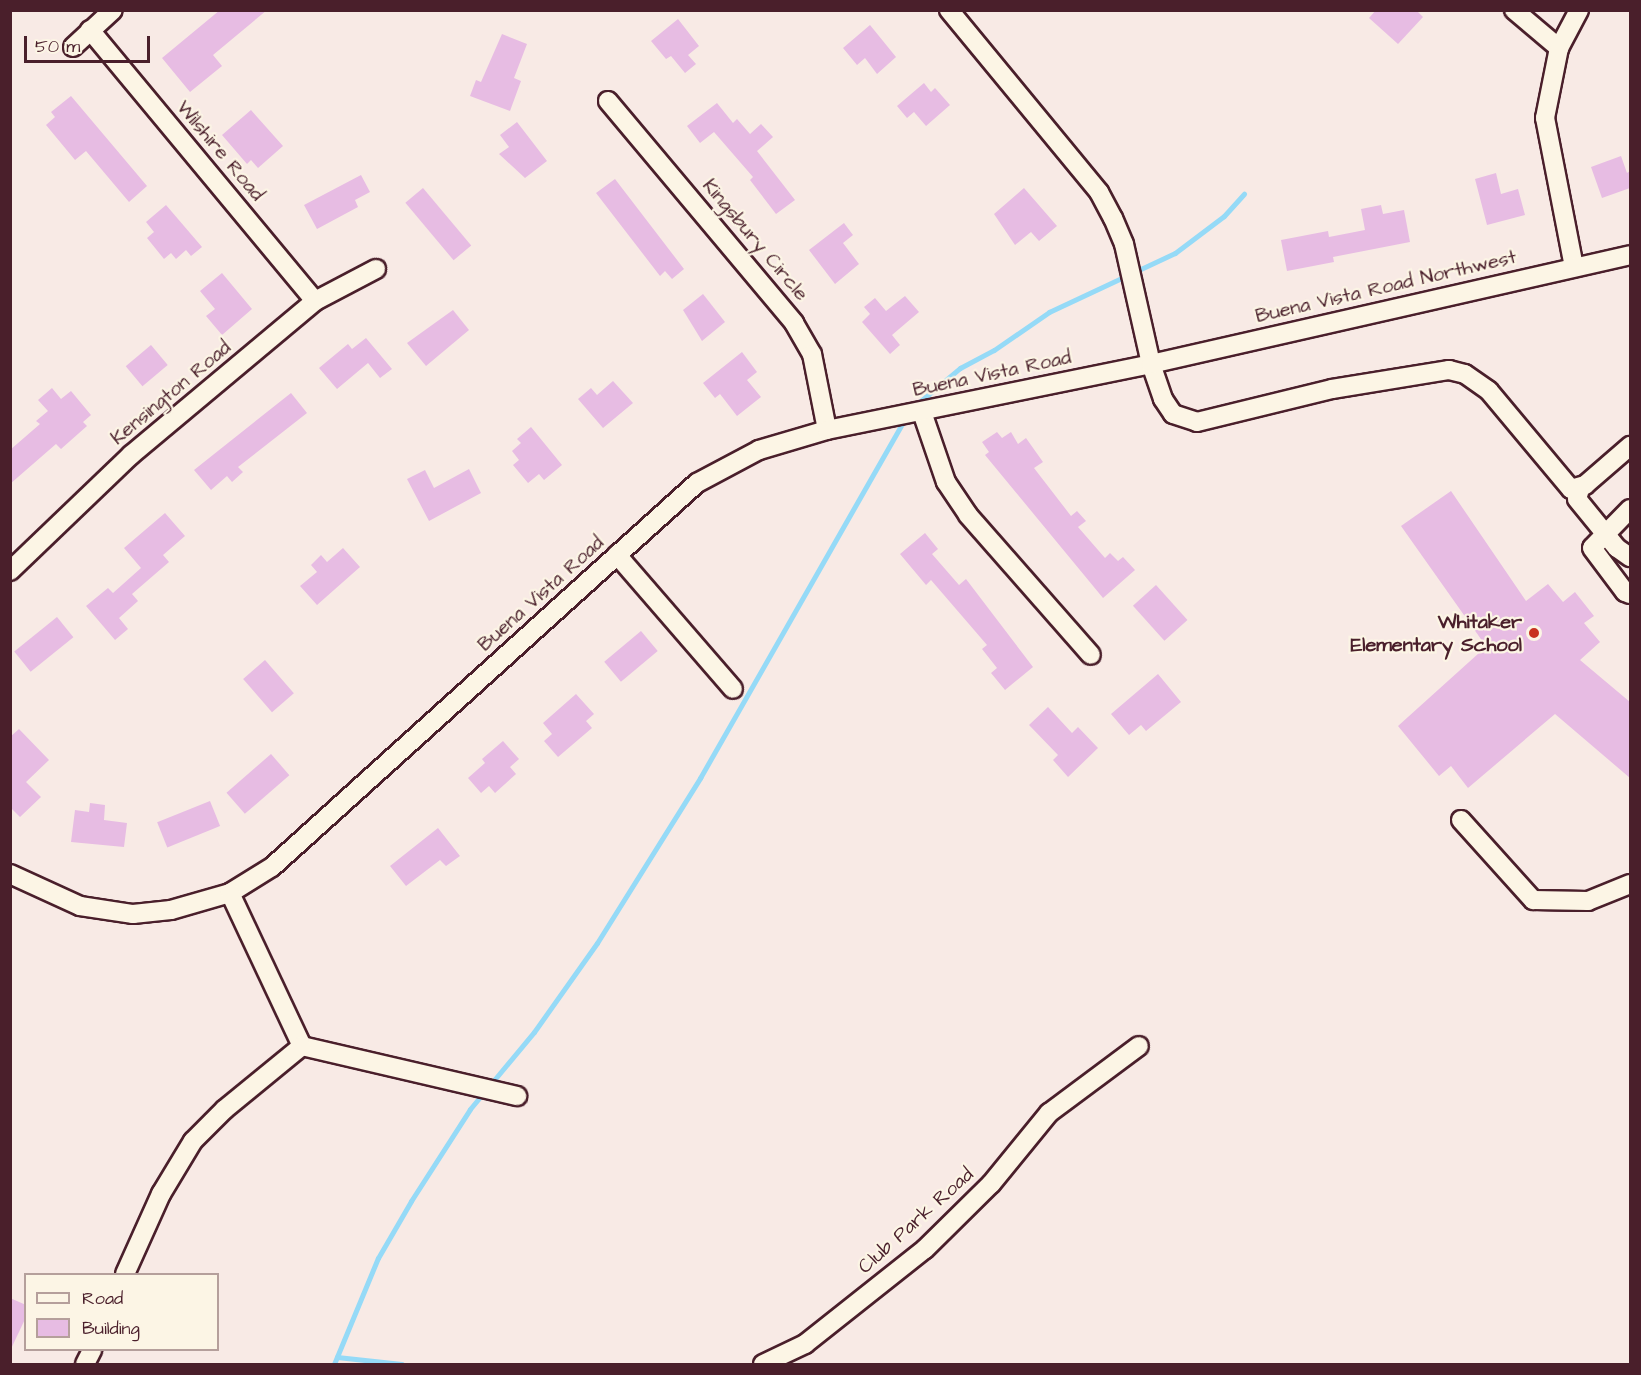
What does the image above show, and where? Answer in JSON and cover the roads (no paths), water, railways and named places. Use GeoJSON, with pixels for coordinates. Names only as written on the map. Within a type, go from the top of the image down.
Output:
{"type":"FeatureCollection","features":[{"type":"Feature","properties":{"kind":"street"},"geometry":{"type":"LineString","coordinates":[[73,47],[113,10]]}},
{"type":"Feature","properties":{"kind":"street"},"geometry":{"type":"LineString","coordinates":[[949,10],[1099,192],[1124,244],[1151,364],[1163,399],[1173,414],[1197,422],[1332,389],[1449,370],[1465,374],[1489,391],[1571,489],[1580,489]]}},
{"type":"Feature","properties":{"kind":"street"},"geometry":{"type":"LineString","coordinates":[[1514,10],[1559,48]]}},
{"type":"Feature","properties":{"kind":"street"},"geometry":{"type":"LineString","coordinates":[[1574,267],[1545,118],[1559,48],[1579,10]]}},
{"type":"Feature","properties":{"kind":"street","name":"Wilshire Road"},"geometry":{"type":"LineString","coordinates":[[90,30],[315,301]]}},
{"type":"Feature","properties":{"kind":"street","name":"Kingsbury Circle"},"geometry":{"type":"LineString","coordinates":[[608,101],[794,323],[812,354],[827,430]]}},
{"type":"Feature","properties":{"kind":"street","name":"Buena Vista Road Northwest"},"geometry":{"type":"LineString","coordinates":[[1151,364],[1630,255]]}},
{"type":"Feature","properties":{"kind":"street","name":"Kensington Road"},"geometry":{"type":"LineString","coordinates":[[10,571],[131,455],[315,301],[376,269]]}},
{"type":"Feature","properties":{"kind":"street","name":"Buena Vista Road"},"geometry":{"type":"LineString","coordinates":[[10,874],[80,906],[133,914],[171,910],[230,893],[272,867],[697,483],[726,465],[759,450],[827,430],[1151,364]]}},
{"type":"Feature","properties":{"kind":"street"},"geometry":{"type":"LineString","coordinates":[[922,412],[946,482],[968,515],[1091,655]]}},
{"type":"Feature","properties":{"kind":"street"},"geometry":{"type":"LineString","coordinates":[[1630,446],[1580,489],[1577,499],[1604,533],[1630,557]]}},
{"type":"Feature","properties":{"kind":"street"},"geometry":{"type":"LineString","coordinates":[[1630,509],[1604,533],[1592,548],[1625,592],[1630,594]]}},
{"type":"Feature","properties":{"kind":"street"},"geometry":{"type":"LineString","coordinates":[[617,555],[733,689]]}},
{"type":"Feature","properties":{"kind":"street"},"geometry":{"type":"LineString","coordinates":[[1461,820],[1533,900],[1588,902],[1630,884]]}},
{"type":"Feature","properties":{"kind":"street"},"geometry":{"type":"LineString","coordinates":[[230,893],[302,1046]]}},
{"type":"Feature","properties":{"kind":"street"},"geometry":{"type":"LineString","coordinates":[[302,1046],[517,1096]]}},
{"type":"Feature","properties":{"kind":"street"},"geometry":{"type":"LineString","coordinates":[[126,1273],[161,1194],[193,1141],[225,1109],[302,1046]]}},
{"type":"Feature","properties":{"kind":"street","name":"Club Park Road"},"geometry":{"type":"LineString","coordinates":[[762,1365],[805,1344],[925,1249],[991,1185],[1049,1113],[1139,1046]]}},
{"type":"Feature","properties":{"kind":"street"},"geometry":{"type":"LineString","coordinates":[[85,1365],[92,1351]]}},
{"type":"Feature","properties":{"kind":"waterway"},"geometry":{"type":"LineString","coordinates":[[911,409],[960,368],[994,350],[1049,312],[1175,253],[1224,216],[1244,194]]}},
{"type":"Feature","properties":{"kind":"waterway"},"geometry":{"type":"LineString","coordinates":[[334,1364],[378,1258],[411,1201],[470,1109],[534,1032],[597,943],[700,778],[905,419]]}},
{"type":"Feature","properties":{"kind":"waterway"},"geometry":{"type":"LineString","coordinates":[[337,1357],[402,1364]]}},
{"type":"Feature","properties":{"kind":"place","name":"Whitaker Elementary School"},"geometry":{"type":"Point","coordinates":[1534,633]}}]}
